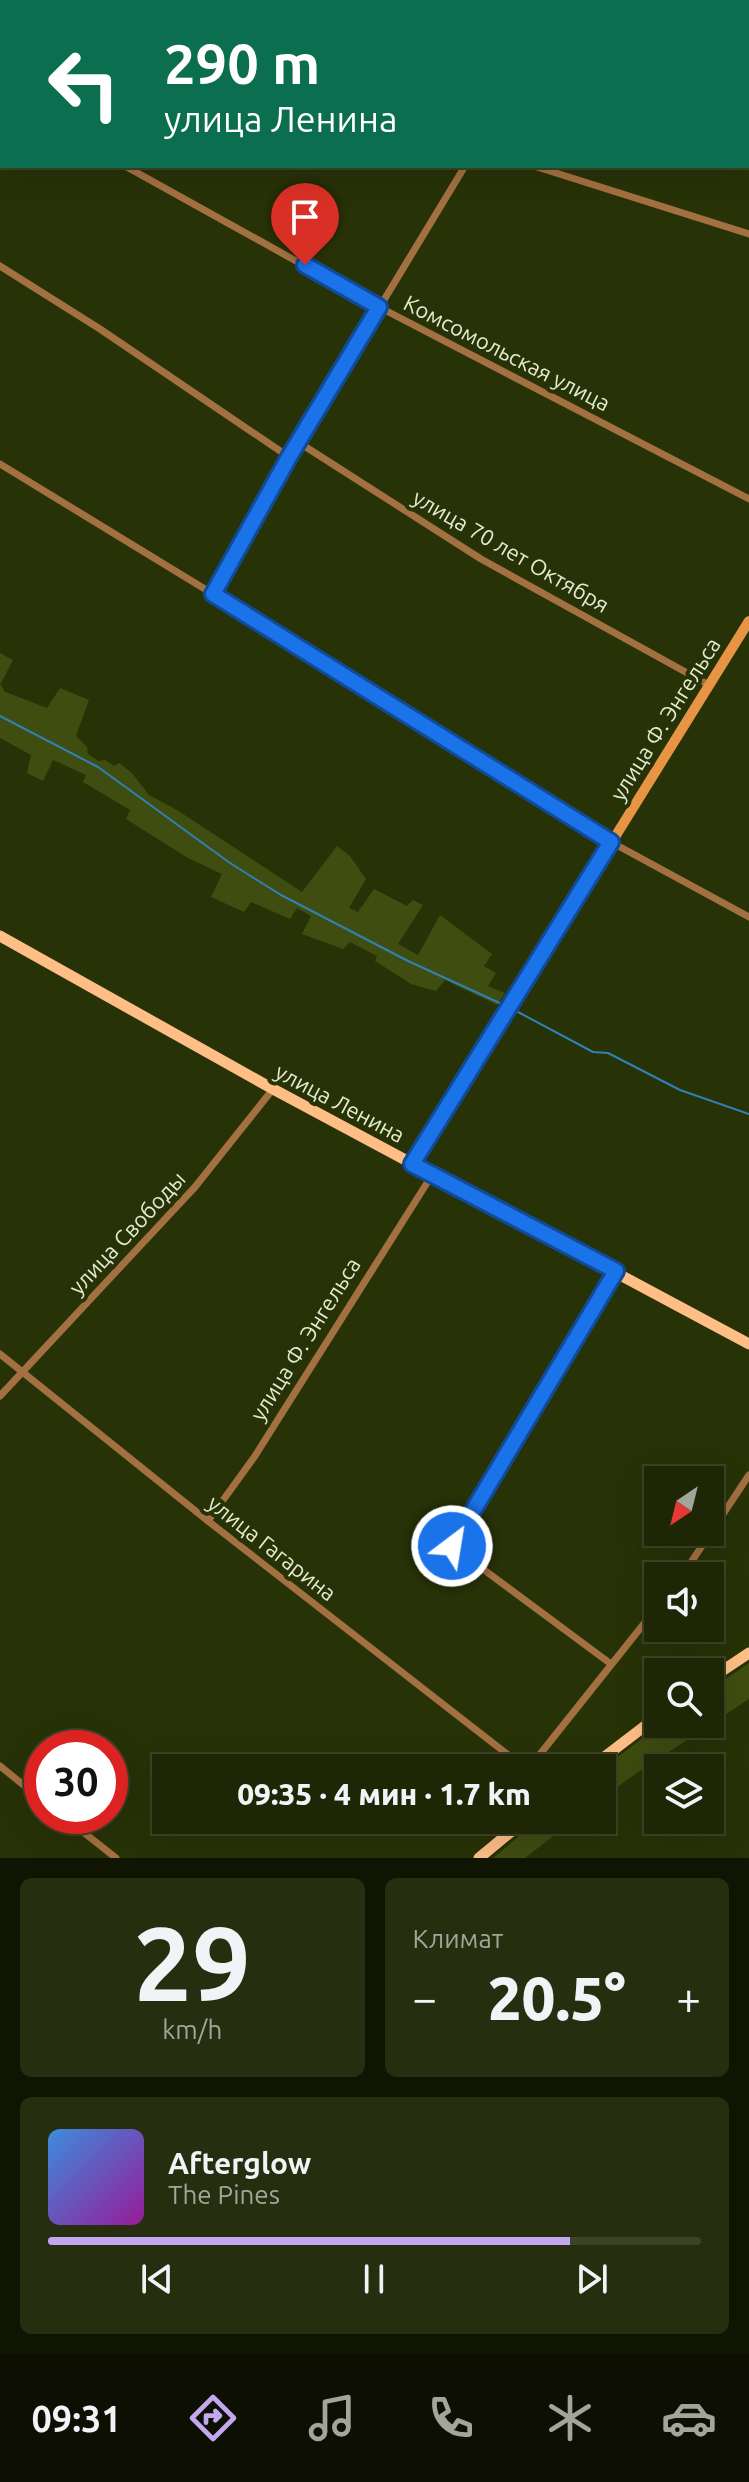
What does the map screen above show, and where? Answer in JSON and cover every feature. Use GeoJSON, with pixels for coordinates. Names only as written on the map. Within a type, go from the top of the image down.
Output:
{"type":"FeatureCollection","features":[{"type":"Feature","properties":{"kind":"main road","name":"улица Ф. Энгельса"},"geometry":{"type":"LineString","coordinates":[[412,1164],[749,621]]}},
{"type":"Feature","properties":{"kind":"main road","name":"улица Ленина"},"geometry":{"type":"LineString","coordinates":[[0,936],[273,1089],[749,1344]]}},
{"type":"Feature","properties":{"kind":"main road"},"geometry":{"type":"LineString","coordinates":[[724,1670],[749,1653]]}},
{"type":"Feature","properties":{"kind":"main road"},"geometry":{"type":"LineString","coordinates":[[608,1754],[644,1727]]}},
{"type":"Feature","properties":{"kind":"main road"},"geometry":{"type":"LineString","coordinates":[[479,1858],[508,1834]]}},
{"type":"Feature","properties":{"kind":"street","name":"Комсомольская улица"},"geometry":{"type":"LineString","coordinates":[[129,168],[379,307],[749,499]]}},
{"type":"Feature","properties":{"kind":"street"},"geometry":{"type":"LineString","coordinates":[[213,594],[289,457],[464,168]]}},
{"type":"Feature","properties":{"kind":"street"},"geometry":{"type":"LineString","coordinates":[[540,168],[749,234]]}},
{"type":"Feature","properties":{"kind":"street"},"geometry":{"type":"LineString","coordinates":[[0,266],[289,457]]}},
{"type":"Feature","properties":{"kind":"street","name":"улица 70 лет Октября"},"geometry":{"type":"LineString","coordinates":[[298,442],[481,559],[709,685]]}},
{"type":"Feature","properties":{"kind":"street"},"geometry":{"type":"LineString","coordinates":[[0,464],[611,842],[749,917]]}},
{"type":"Feature","properties":{"kind":"street","name":"улица Свободы"},"geometry":{"type":"LineString","coordinates":[[0,1396],[195,1187],[273,1089]]}},
{"type":"Feature","properties":{"kind":"street","name":"улица Ф. Энгельса"},"geometry":{"type":"LineString","coordinates":[[208,1521],[255,1456],[432,1175]]}},
{"type":"Feature","properties":{"kind":"street"},"geometry":{"type":"LineString","coordinates":[[611,1664],[452,1546],[616,1271]]}},
{"type":"Feature","properties":{"kind":"street","name":"улица Гагарина"},"geometry":{"type":"LineString","coordinates":[[0,1354],[208,1521],[509,1754]]}},
{"type":"Feature","properties":{"kind":"street"},"geometry":{"type":"LineString","coordinates":[[691,1562],[749,1475]]}},
{"type":"Feature","properties":{"kind":"street"},"geometry":{"type":"LineString","coordinates":[[538,1754],[644,1623]]}},
{"type":"Feature","properties":{"kind":"street"},"geometry":{"type":"LineString","coordinates":[[0,1766],[24,1785]]}},
{"type":"Feature","properties":{"kind":"street"},"geometry":{"type":"LineString","coordinates":[[86,1834],[116,1858]]}},
{"type":"Feature","properties":{"kind":"green space"},"geometry":{"type":"Polygon","coordinates":[[[0,653],[13,660],[0,685],[0,653]]]}},
{"type":"Feature","properties":{"kind":"green space"},"geometry":{"type":"Polygon","coordinates":[[[0,685],[3,691],[47,708],[60,688],[89,700],[76,736],[87,747],[88,754],[114,766],[119,763],[132,773],[149,795],[302,892],[337,846],[350,856],[366,879],[349,908],[358,912],[374,889],[407,906],[413,900],[423,905],[398,944],[418,955],[440,915],[492,954],[484,966],[496,973],[488,986],[505,993],[497,1005],[445,980],[436,991],[411,984],[375,961],[377,956],[350,942],[343,949],[302,934],[311,916],[297,908],[290,919],[251,902],[244,912],[211,897],[222,874],[188,858],[126,819],[130,810],[83,782],[86,775],[53,760],[43,781],[27,773],[31,755],[0,738],[0,685]]]}},
{"type":"Feature","properties":{"kind":"green space"},"geometry":{"type":"Polygon","coordinates":[[[749,1663],[749,1699],[724,1716],[724,1680],[749,1663]]]}},
{"type":"Feature","properties":{"kind":"green space"},"geometry":{"type":"Polygon","coordinates":[[[644,1737],[690,1738],[666,1754],[644,1754],[644,1768],[616,1788],[616,1758],[644,1737]]]}},
{"type":"Feature","properties":{"kind":"green space"},"geometry":{"type":"Polygon","coordinates":[[[521,1834],[556,1834],[525,1858],[493,1858],[521,1834]]]}},
{"type":"Feature","properties":{"kind":"waterway"},"geometry":{"type":"LineString","coordinates":[[0,716],[98,767],[230,863],[281,895],[408,961],[504,1005]]}},
{"type":"Feature","properties":{"kind":"waterway"},"geometry":{"type":"LineString","coordinates":[[518,1012],[593,1052],[608,1053],[680,1090],[749,1114]]}},
{"type":"Feature","properties":{"kind":"route"},"geometry":{"type":"LineString","coordinates":[[305,265],[379,307],[289,457],[213,594],[611,842],[412,1164],[616,1271],[452,1546]]}}]}
